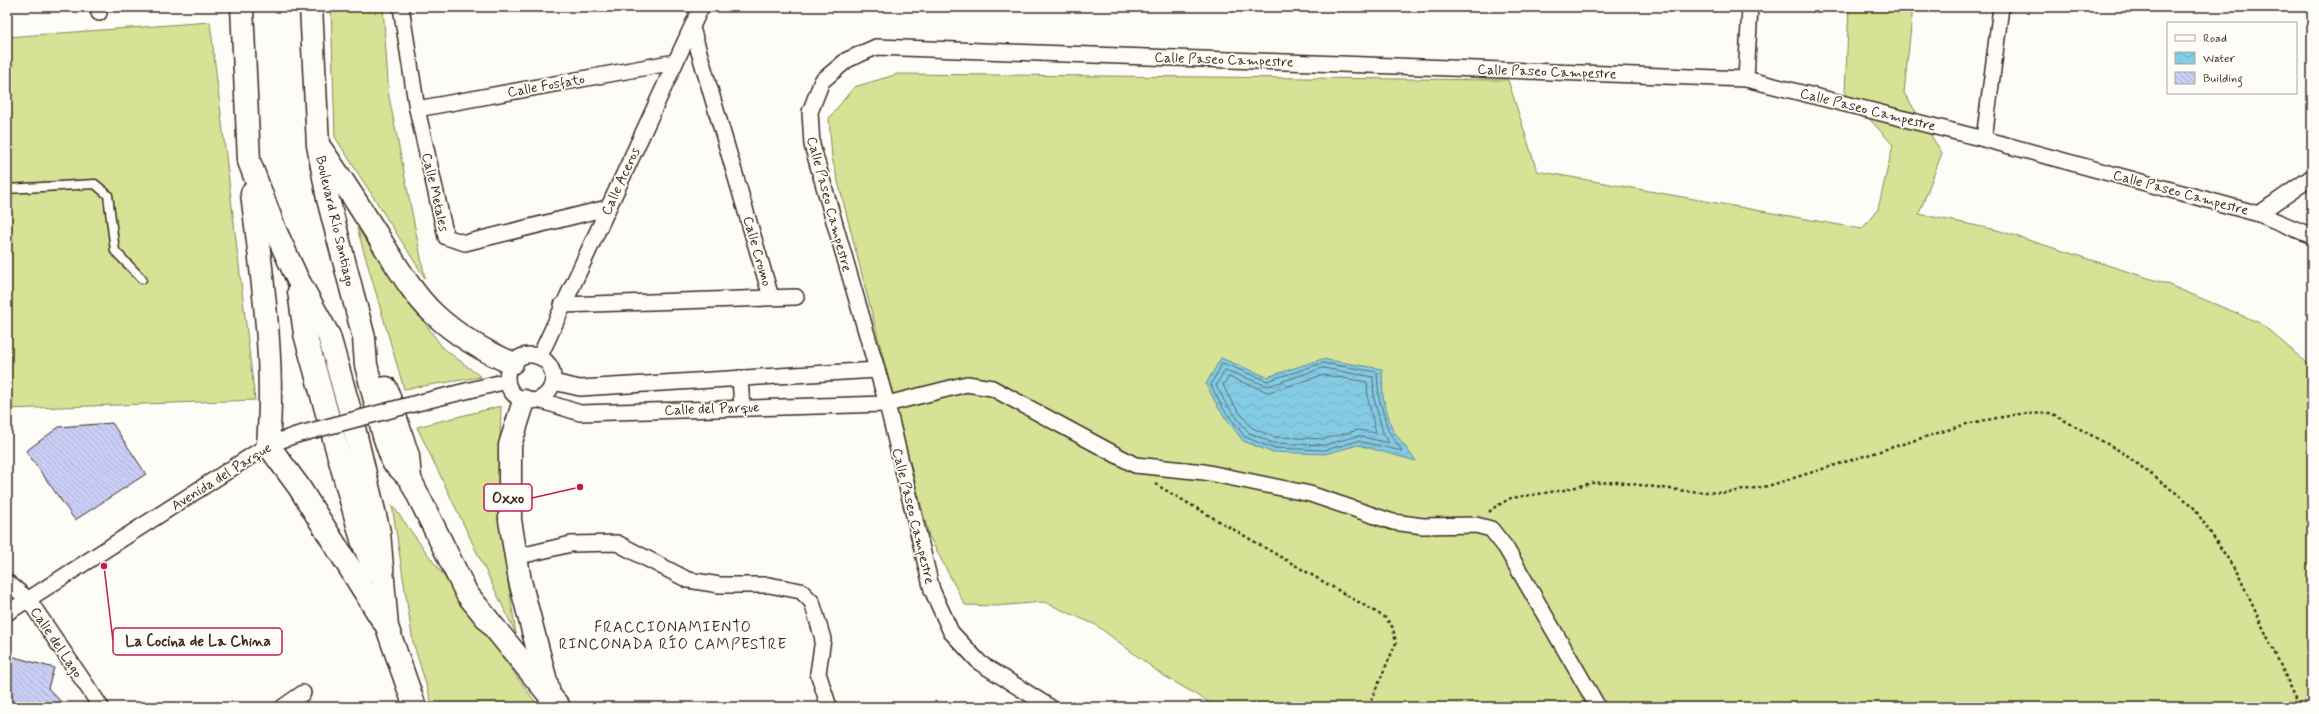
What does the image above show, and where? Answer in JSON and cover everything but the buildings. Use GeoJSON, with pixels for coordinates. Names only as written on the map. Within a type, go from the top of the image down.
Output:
{"type":"FeatureCollection","features":[{"type":"Feature","properties":{"kind":"main road"},"geometry":{"type":"LineString","coordinates":[[242,7],[249,161],[270,351],[271,413],[268,445],[299,487],[387,627]]}},
{"type":"Feature","properties":{"kind":"main road","name":"Boulevard Río Santiago"},"geometry":{"type":"LineString","coordinates":[[311,7],[318,145],[328,199],[364,338],[366,365],[384,436],[394,462],[410,479],[467,594],[555,702]]}},
{"type":"Feature","properties":{"kind":"main road"},"geometry":{"type":"LineString","coordinates":[[318,145],[345,183],[408,283],[432,313],[467,340],[489,353],[509,372]]}},
{"type":"Feature","properties":{"kind":"main road"},"geometry":{"type":"LineString","coordinates":[[249,161],[275,230],[298,278],[305,334],[362,540],[382,589],[387,627],[415,707]]}},
{"type":"Feature","properties":{"kind":"main road"},"geometry":{"type":"LineString","coordinates":[[532,400],[510,445],[510,520],[520,581],[555,702]]}},
{"type":"Feature","properties":{"kind":"street","name":"Calle Metales"},"geometry":{"type":"LineString","coordinates":[[401,7],[417,109],[446,237],[465,243],[607,208]]}},
{"type":"Feature","properties":{"kind":"street","name":"Calle Aceros"},"geometry":{"type":"LineString","coordinates":[[540,356],[562,305],[701,7]]}},
{"type":"Feature","properties":{"kind":"street"},"geometry":{"type":"LineString","coordinates":[[1746,79],[1750,7]]}},
{"type":"Feature","properties":{"kind":"street"},"geometry":{"type":"LineString","coordinates":[[1984,139],[2001,7]]}},
{"type":"Feature","properties":{"kind":"street","name":"Calle Cromo"},"geometry":{"type":"LineString","coordinates":[[562,305],[771,297],[692,28]]}},
{"type":"Feature","properties":{"kind":"street","name":"Calle Paseo Campestre"},"geometry":{"type":"LineString","coordinates":[[1050,707],[980,663],[951,632],[932,590],[887,404],[812,145],[810,112],[822,81],[847,60],[876,47],[1746,79],[1984,139],[2259,214],[2312,236]]}},
{"type":"Feature","properties":{"kind":"street","name":"Calle Fosfato"},"geometry":{"type":"LineString","coordinates":[[417,109],[675,62]]}},
{"type":"Feature","properties":{"kind":"street"},"geometry":{"type":"LineString","coordinates":[[2259,214],[2312,178]]}},
{"type":"Feature","properties":{"kind":"street"},"geometry":{"type":"LineString","coordinates":[[771,297],[796,296]]}},
{"type":"Feature","properties":{"kind":"street"},"geometry":{"type":"LineString","coordinates":[[525,355],[540,356],[551,367],[554,382],[551,390],[532,400],[516,396],[509,372],[525,355]]}},
{"type":"Feature","properties":{"kind":"street","name":"Calle del Parque"},"geometry":{"type":"LineString","coordinates":[[554,382],[580,388],[877,370]]}},
{"type":"Feature","properties":{"kind":"street","name":"Avenida del Parque"},"geometry":{"type":"LineString","coordinates":[[7,613],[268,445],[296,435],[425,401],[509,372]]}},
{"type":"Feature","properties":{"kind":"street"},"geometry":{"type":"LineString","coordinates":[[740,378],[742,407]]}},
{"type":"Feature","properties":{"kind":"street","name":"Calle del Parque"},"geometry":{"type":"LineString","coordinates":[[532,400],[580,413],[742,407],[887,404],[967,384],[992,388],[1134,465]]}},
{"type":"Feature","properties":{"kind":"street"},"geometry":{"type":"LineString","coordinates":[[1134,465],[1204,472],[1310,494],[1393,522],[1423,526],[1476,525],[1491,529],[1506,548],[1598,707]]}},
{"type":"Feature","properties":{"kind":"street"},"geometry":{"type":"LineString","coordinates":[[516,556],[571,544],[617,543],[688,580],[720,585],[769,585],[801,591],[812,602],[823,639],[818,673],[829,707]]}},
{"type":"Feature","properties":{"kind":"street","name":"Calle del Lago"},"geometry":{"type":"LineString","coordinates":[[7,582],[28,599],[101,707]]}},
{"type":"Feature","properties":{"kind":"street"},"geometry":{"type":"LineString","coordinates":[[283,707],[303,693]]}},
{"type":"Feature","properties":{"kind":"lane"},"geometry":{"type":"LineString","coordinates":[[7,189],[95,184],[108,195],[115,251],[142,279]]}},
{"type":"Feature","properties":{"kind":"path"},"geometry":{"type":"LineString","coordinates":[[1476,525],[1495,506],[1511,498],[1564,490],[1591,483],[1617,482],[1686,491],[1726,493],[1768,486],[1970,423],[2019,414],[2051,413],[2120,451],[2192,505],[2238,574],[2300,707]]}},
{"type":"Feature","properties":{"kind":"path"},"geometry":{"type":"LineString","coordinates":[[1134,465],[1154,484],[1386,618],[1394,628],[1396,643],[1368,707]]}},
{"type":"Feature","properties":{"kind":"green space"},"geometry":{"type":"Polygon","coordinates":[[[331,7],[383,7],[389,97],[425,278],[335,137],[331,7]]]}},
{"type":"Feature","properties":{"kind":"green space"},"geometry":{"type":"Polygon","coordinates":[[[1849,7],[1913,7],[1904,93],[1942,153],[1919,214],[1997,230],[2167,284],[2260,323],[2312,367],[2312,707],[1217,707],[1161,674],[1096,625],[1044,602],[995,606],[965,605],[929,536],[832,158],[829,118],[854,87],[898,74],[1508,80],[1537,171],[1862,229],[1878,209],[1893,145],[1845,92],[1849,7]]]}},
{"type":"Feature","properties":{"kind":"green space"},"geometry":{"type":"Polygon","coordinates":[[[210,22],[255,400],[7,409],[7,37],[210,22]]]}},
{"type":"Feature","properties":{"kind":"green space"},"geometry":{"type":"Polygon","coordinates":[[[357,228],[442,347],[481,377],[404,389],[357,228]]]}},
{"type":"Feature","properties":{"kind":"green space"},"geometry":{"type":"Polygon","coordinates":[[[501,406],[498,516],[516,634],[417,427],[501,406]]]}},
{"type":"Feature","properties":{"kind":"green space"},"geometry":{"type":"Polygon","coordinates":[[[392,505],[539,707],[433,707],[413,642],[392,505]]]}},
{"type":"Feature","properties":{"kind":"water"},"geometry":{"type":"Polygon","coordinates":[[[1221,358],[1267,377],[1322,359],[1382,369],[1383,397],[1392,429],[1416,461],[1358,445],[1325,454],[1271,452],[1243,441],[1219,409],[1206,384],[1221,358]]]}},
{"type":"Feature","properties":{"kind":"place","name":"Oxxo"},"geometry":{"type":"Point","coordinates":[580,487]}},
{"type":"Feature","properties":{"kind":"place","name":"La Cocina de La China"},"geometry":{"type":"Point","coordinates":[104,566]}},
{"type":"Feature","properties":{"kind":"district","name":"FRACCIONAMIENTO RINCONADA RÍO CAMPESTRE"},"geometry":{"type":"Point","coordinates":[673,636]}}]}
